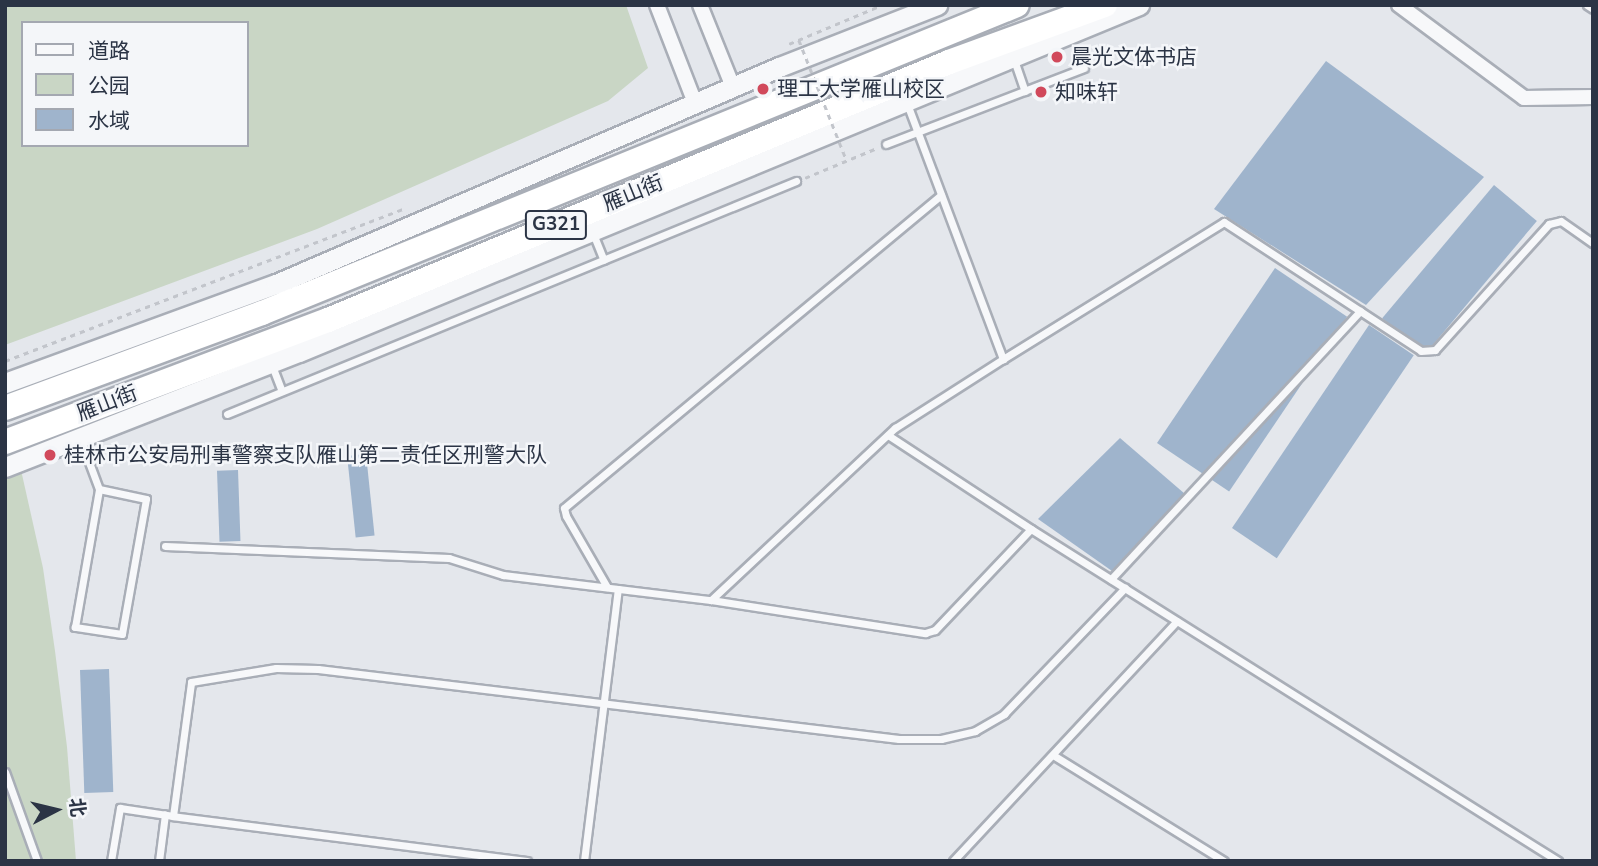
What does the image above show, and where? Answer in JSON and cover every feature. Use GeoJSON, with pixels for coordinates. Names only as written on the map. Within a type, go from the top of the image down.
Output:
{"type":"FeatureCollection","features":[{"type":"Feature","properties":{"kind":"highway","name":"雁山街"},"geometry":{"type":"LineString","coordinates":[[5,408],[250,317],[1017,5]]}},
{"type":"Feature","properties":{"kind":"highway","name":"雁山街"},"geometry":{"type":"LineString","coordinates":[[5,442],[328,320],[903,92],[1026,32],[1105,5]]}},
{"type":"Feature","properties":{"kind":"street"},"geometry":{"type":"LineString","coordinates":[[657,5],[695,103]]}},
{"type":"Feature","properties":{"kind":"street"},"geometry":{"type":"LineString","coordinates":[[700,5],[733,87]]}},
{"type":"Feature","properties":{"kind":"street"},"geometry":{"type":"LineString","coordinates":[[5,383],[276,284],[695,103],[876,27],[937,5]]}},
{"type":"Feature","properties":{"kind":"street"},"geometry":{"type":"LineString","coordinates":[[5,467],[271,362],[592,230],[903,92],[1013,57],[1139,5]]}},
{"type":"Feature","properties":{"kind":"street"},"geometry":{"type":"LineString","coordinates":[[1399,5],[1524,98],[1593,97]]}},
{"type":"Feature","properties":{"kind":"lane"},"geometry":{"type":"LineString","coordinates":[[1587,5],[1593,9]]}},
{"type":"Feature","properties":{"kind":"lane"},"geometry":{"type":"LineString","coordinates":[[1013,57],[1025,91]]}},
{"type":"Feature","properties":{"kind":"lane"},"geometry":{"type":"LineString","coordinates":[[886,144],[1084,68]]}},
{"type":"Feature","properties":{"kind":"lane"},"geometry":{"type":"LineString","coordinates":[[903,92],[1003,359]]}},
{"type":"Feature","properties":{"kind":"lane"},"geometry":{"type":"LineString","coordinates":[[227,414],[796,181]]}},
{"type":"Feature","properties":{"kind":"lane"},"geometry":{"type":"LineString","coordinates":[[607,587],[564,508],[941,195]]}},
{"type":"Feature","properties":{"kind":"lane"},"geometry":{"type":"LineString","coordinates":[[711,600],[888,435],[1003,359],[1224,222],[1421,351],[1435,350],[1549,224],[1561,221],[1593,243]]}},
{"type":"Feature","properties":{"kind":"lane"},"geometry":{"type":"LineString","coordinates":[[592,230],[604,260]]}},
{"type":"Feature","properties":{"kind":"lane"},"geometry":{"type":"LineString","coordinates":[[1111,579],[1360,311]]}},
{"type":"Feature","properties":{"kind":"lane"},"geometry":{"type":"LineString","coordinates":[[271,362],[282,391]]}},
{"type":"Feature","properties":{"kind":"lane"},"geometry":{"type":"LineString","coordinates":[[888,435],[1031,529],[1558,861]]}},
{"type":"Feature","properties":{"kind":"lane"},"geometry":{"type":"LineString","coordinates":[[80,438],[99,489],[75,627],[122,634],[146,499],[99,489]]}},
{"type":"Feature","properties":{"kind":"lane"},"geometry":{"type":"LineString","coordinates":[[165,545],[449,558],[503,575],[711,600],[925,633],[935,630],[1031,529]]}},
{"type":"Feature","properties":{"kind":"lane"},"geometry":{"type":"LineString","coordinates":[[159,861],[191,682],[275,668],[318,668],[899,740],[941,739],[975,731],[1004,714],[1125,588]]}},
{"type":"Feature","properties":{"kind":"lane"},"geometry":{"type":"LineString","coordinates":[[584,861],[601,703],[618,589]]}},
{"type":"Feature","properties":{"kind":"lane"},"geometry":{"type":"LineString","coordinates":[[953,861],[1177,621]]}},
{"type":"Feature","properties":{"kind":"lane"},"geometry":{"type":"LineString","coordinates":[[1053,755],[1224,861]]}},
{"type":"Feature","properties":{"kind":"lane"},"geometry":{"type":"LineString","coordinates":[[5,772],[37,861]]}},
{"type":"Feature","properties":{"kind":"lane"},"geometry":{"type":"LineString","coordinates":[[111,861],[120,807],[527,861]]}},
{"type":"Feature","properties":{"kind":"path"},"geometry":{"type":"LineString","coordinates":[[780,48],[883,5]]}},
{"type":"Feature","properties":{"kind":"path"},"geometry":{"type":"LineString","coordinates":[[799,40],[847,161]]}},
{"type":"Feature","properties":{"kind":"path"},"geometry":{"type":"LineString","coordinates":[[796,181],[886,144]]}},
{"type":"Feature","properties":{"kind":"path"},"geometry":{"type":"LineString","coordinates":[[5,361],[415,205]]}},
{"type":"Feature","properties":{"kind":"green space"},"geometry":{"type":"Polygon","coordinates":[[[5,5],[626,5],[648,68],[608,101],[317,229],[5,345],[5,5]]]}},
{"type":"Feature","properties":{"kind":"green space"},"geometry":{"type":"Polygon","coordinates":[[[21,470],[43,568],[55,651],[67,747],[76,861],[5,861],[5,477],[21,470]]]}},
{"type":"Feature","properties":{"kind":"water"},"geometry":{"type":"Polygon","coordinates":[[[1326,61],[1484,177],[1366,305],[1214,209],[1326,61]]]}},
{"type":"Feature","properties":{"kind":"water"},"geometry":{"type":"Polygon","coordinates":[[[1494,185],[1537,221],[1425,354],[1382,318],[1494,185]]]}},
{"type":"Feature","properties":{"kind":"water"},"geometry":{"type":"Polygon","coordinates":[[[1275,268],[1347,317],[1229,492],[1157,443],[1275,268]]]}},
{"type":"Feature","properties":{"kind":"water"},"geometry":{"type":"Polygon","coordinates":[[[1369,325],[1414,355],[1277,558],[1232,528],[1369,325]]]}},
{"type":"Feature","properties":{"kind":"water"},"geometry":{"type":"Polygon","coordinates":[[[1120,438],[1185,494],[1112,571],[1038,519],[1120,438]]]}},
{"type":"Feature","properties":{"kind":"water"},"geometry":{"type":"Polygon","coordinates":[[[366,454],[375,536],[356,538],[347,456],[366,454]]]}},
{"type":"Feature","properties":{"kind":"water"},"geometry":{"type":"Polygon","coordinates":[[[238,470],[240,541],[219,542],[217,471],[238,470]]]}},
{"type":"Feature","properties":{"kind":"water"},"geometry":{"type":"Polygon","coordinates":[[[109,669],[113,792],[84,793],[80,670],[109,669]]]}},
{"type":"Feature","properties":{"kind":"place","name":"晨光文体书店"},"geometry":{"type":"Point","coordinates":[1057,57]}},
{"type":"Feature","properties":{"kind":"place","name":"理工大学雁山校区"},"geometry":{"type":"Point","coordinates":[763,89]}},
{"type":"Feature","properties":{"kind":"place","name":"知味轩"},"geometry":{"type":"Point","coordinates":[1041,92]}},
{"type":"Feature","properties":{"kind":"place","name":"桂林市公安局刑事警察支队雁山第二责任区刑警大队"},"geometry":{"type":"Point","coordinates":[50,455]}}]}
